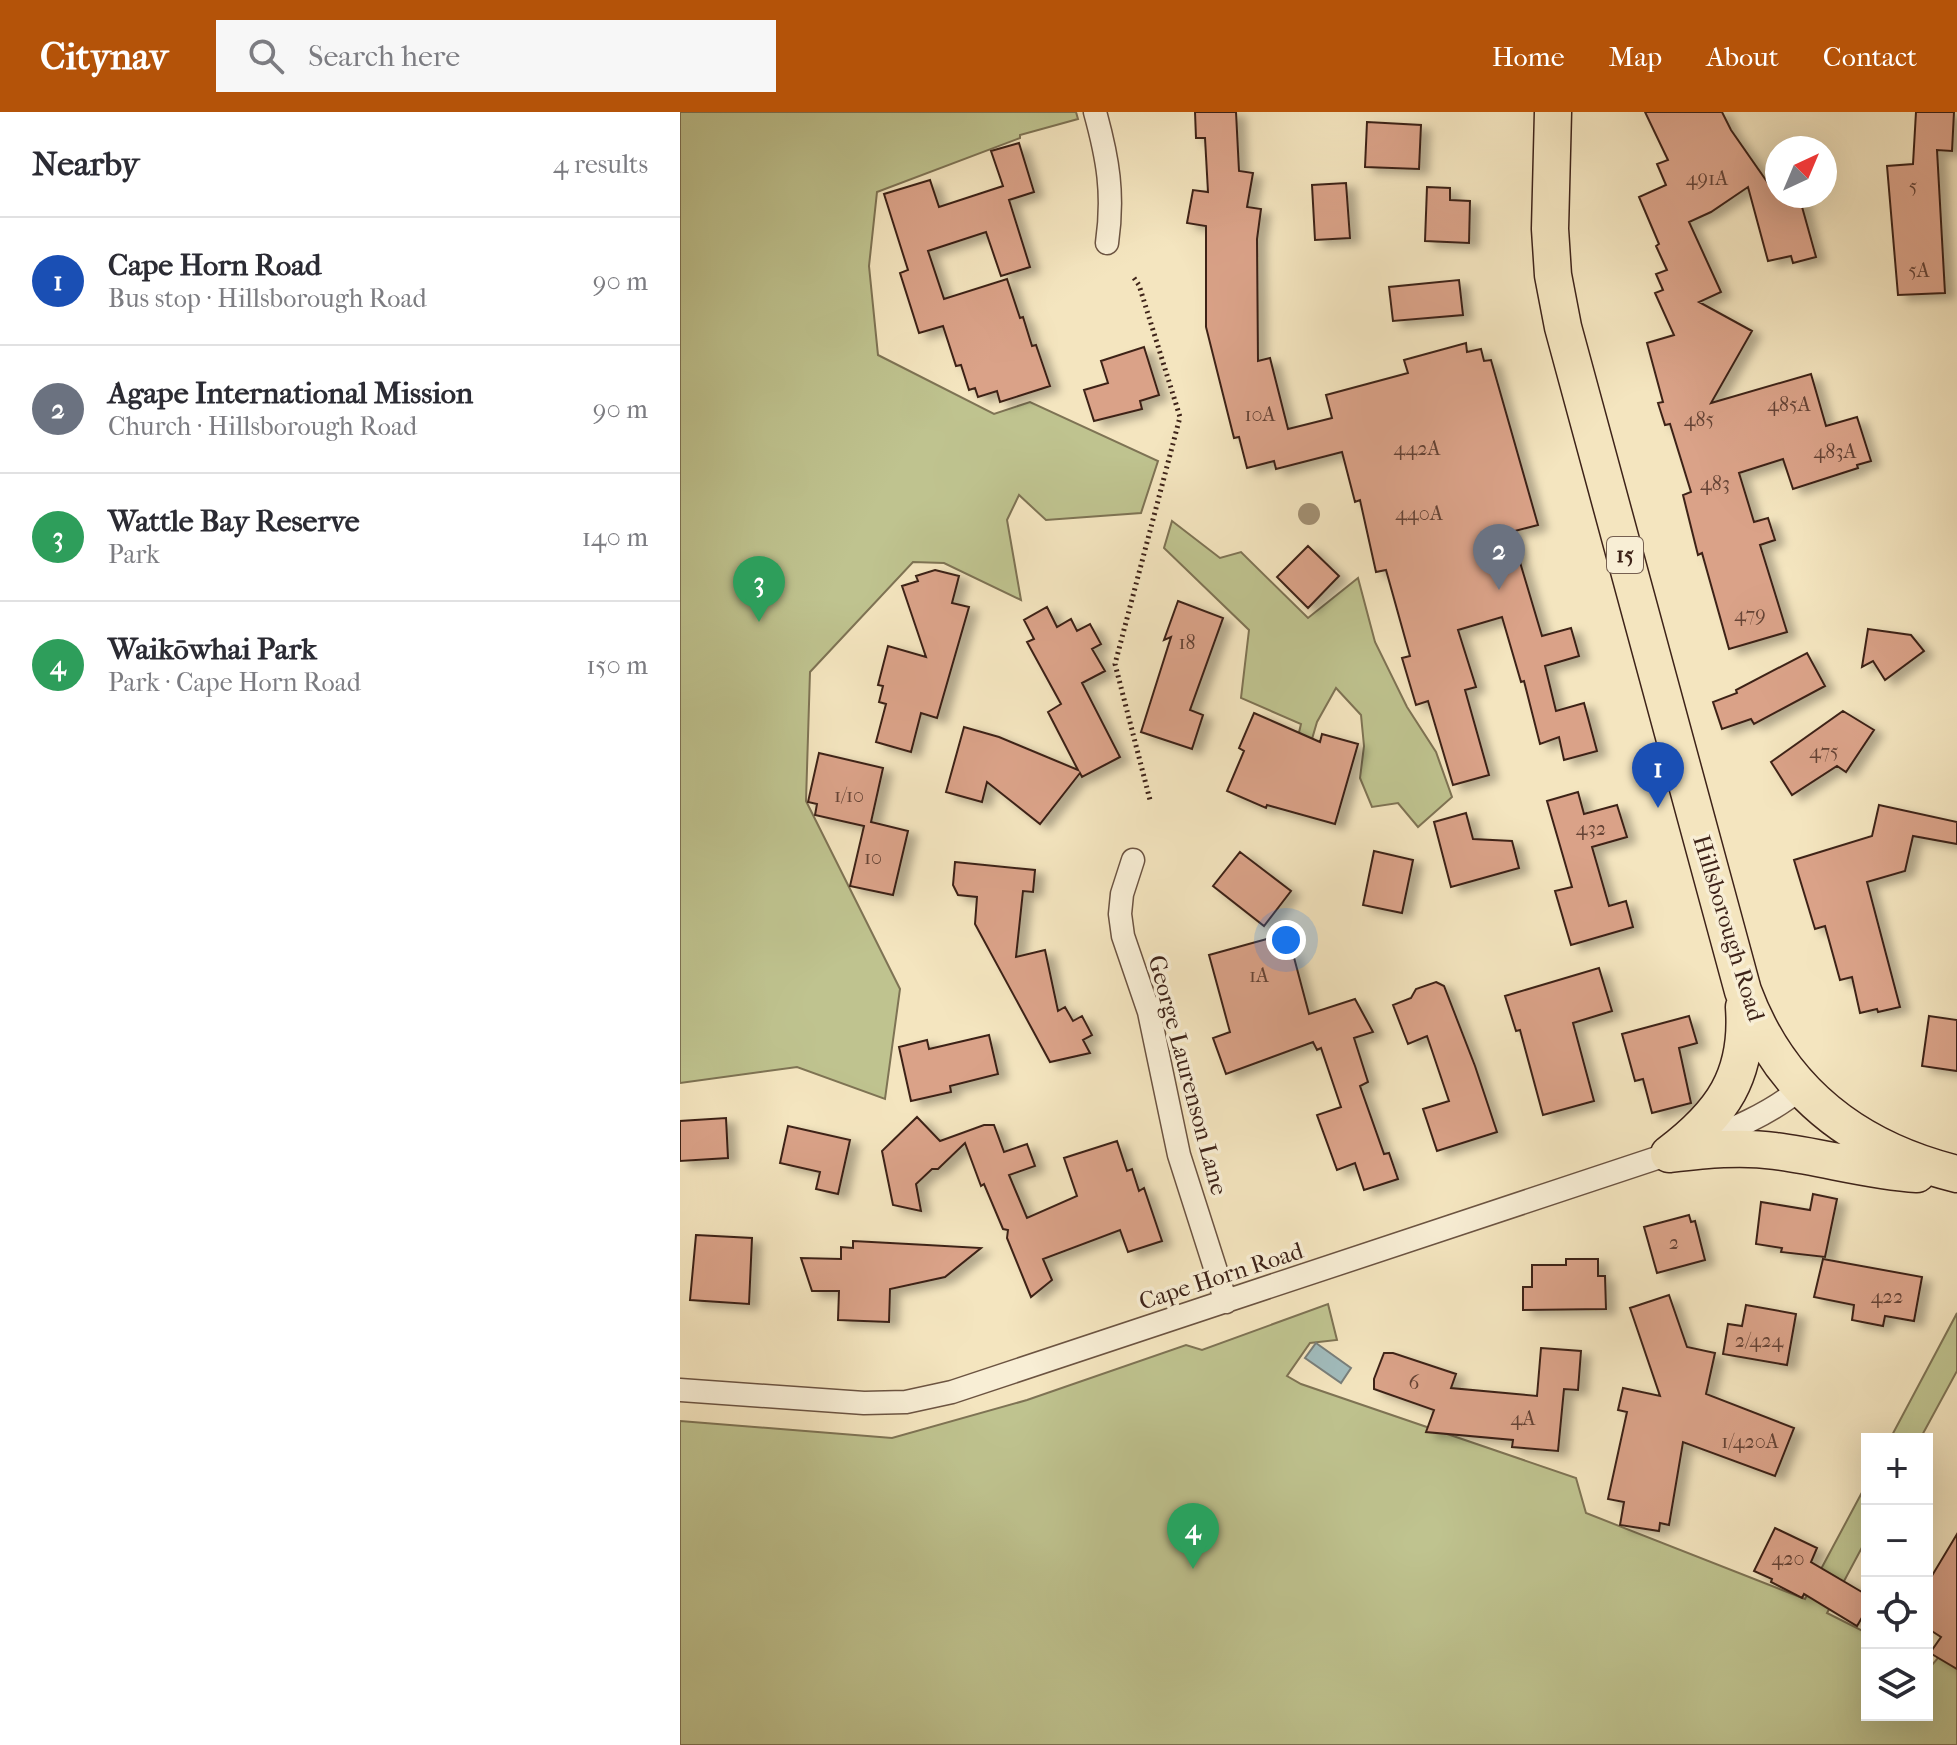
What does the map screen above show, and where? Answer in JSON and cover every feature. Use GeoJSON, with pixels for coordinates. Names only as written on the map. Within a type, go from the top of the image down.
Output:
{"type":"FeatureCollection","features":[{"type":"Feature","properties":{"kind":"main road","name":"Hillsborough Road"},"geometry":{"type":"LineString","coordinates":[[1553,112],[1551,244],[1553,275],[1563,327],[1743,991],[1763,1040],[1821,1108],[1859,1135],[1913,1160],[1957,1175]]}},
{"type":"Feature","properties":{"kind":"main road"},"geometry":{"type":"LineString","coordinates":[[1669,1154],[1697,1133],[1716,1113],[1732,1088],[1741,1062],[1746,1030],[1743,991]]}},
{"type":"Feature","properties":{"kind":"main road"},"geometry":{"type":"LineString","coordinates":[[1669,1154],[1726,1148],[1776,1151],[1890,1172],[1957,1175]]}},
{"type":"Feature","properties":{"kind":"street"},"geometry":{"type":"LineString","coordinates":[[1095,112],[1112,194],[1107,243]]}},
{"type":"Feature","properties":{"kind":"street","name":"George Laurenson Lane"},"geometry":{"type":"LineString","coordinates":[[1133,860],[1121,904],[1123,936],[1149,1012],[1179,1155],[1226,1302]]}},
{"type":"Feature","properties":{"kind":"street","name":"Cape Horn Road"},"geometry":{"type":"LineString","coordinates":[[680,1390],[864,1403],[906,1402],[952,1392],[1669,1154],[1759,1117],[1801,1088]]}},
{"type":"Feature","properties":{"kind":"path"},"geometry":{"type":"LineString","coordinates":[[1134,278],[1139,285],[1180,417],[1115,664],[1150,800]]}},
{"type":"Feature","properties":{"kind":"green space"},"geometry":{"type":"Polygon","coordinates":[[[680,112],[1076,112],[1078,119],[1020,135],[1020,138],[877,192],[869,266],[878,355],[994,414],[1030,402],[1158,461],[1141,513],[1046,520],[1019,495],[1007,520],[1021,600],[944,563],[913,562],[810,672],[806,801],[900,989],[885,1099],[797,1067],[680,1083],[680,112]]]}},
{"type":"Feature","properties":{"kind":"green space"},"geometry":{"type":"Polygon","coordinates":[[[1172,521],[1220,558],[1241,552],[1308,618],[1358,578],[1375,642],[1407,707],[1436,752],[1452,797],[1418,827],[1398,803],[1372,807],[1360,778],[1364,746],[1361,715],[1336,688],[1317,722],[1307,756],[1296,745],[1301,724],[1241,698],[1249,630],[1164,548],[1172,521]]]}},
{"type":"Feature","properties":{"kind":"green space"},"geometry":{"type":"Polygon","coordinates":[[[1328,1304],[1337,1340],[1310,1343],[1287,1376],[1301,1384],[1576,1478],[1586,1513],[1805,1599],[1861,1494],[1861,1549],[1827,1613],[1861,1630],[1861,1721],[1933,1721],[1933,1664],[1957,1636],[1957,1745],[680,1745],[680,1421],[892,1438],[1027,1400],[1186,1345],[1202,1350],[1328,1304]]]}},
{"type":"Feature","properties":{"kind":"green space"},"geometry":{"type":"Polygon","coordinates":[[[1957,1313],[1957,1371],[1923,1433],[1893,1433],[1957,1313]]]}},
{"type":"Feature","properties":{"kind":"water"},"geometry":{"type":"Polygon","coordinates":[[[1316,1343],[1351,1368],[1341,1383],[1305,1358],[1316,1343]]]}},
{"type":"Feature","properties":{"kind":"building"},"geometry":{"type":"Polygon","coordinates":[[[1195,112],[1236,112],[1239,171],[1253,173],[1247,207],[1261,209],[1257,239],[1258,361],[1270,358],[1288,429],[1332,418],[1326,395],[1408,373],[1404,360],[1466,343],[1467,352],[1481,349],[1484,361],[1491,360],[1538,525],[1511,532],[1542,636],[1571,628],[1579,656],[1545,666],[1556,711],[1584,703],[1597,751],[1564,760],[1559,737],[1540,744],[1524,681],[1521,682],[1502,617],[1458,630],[1476,687],[1465,690],[1489,775],[1453,785],[1428,701],[1416,705],[1402,658],[1410,656],[1386,570],[1376,572],[1360,500],[1355,502],[1342,452],[1276,469],[1274,461],[1247,468],[1239,437],[1234,438],[1206,327],[1206,226],[1187,223],[1193,190],[1208,192],[1205,138],[1196,138],[1195,112]]]}},
{"type":"Feature","properties":{"kind":"building"},"geometry":{"type":"Polygon","coordinates":[[[1645,112],[1722,112],[1765,179],[1765,208],[1802,208],[1816,257],[1793,263],[1791,256],[1768,261],[1748,187],[1711,212],[1689,222],[1721,292],[1699,302],[1752,331],[1711,403],[1811,374],[1826,426],[1857,417],[1871,461],[1793,489],[1783,459],[1739,473],[1754,522],[1768,518],[1775,540],[1760,545],[1787,632],[1729,649],[1702,553],[1698,555],[1683,495],[1691,492],[1670,424],[1665,425],[1658,403],[1663,402],[1647,343],[1674,335],[1655,293],[1663,290],[1656,274],[1667,270],[1639,197],[1666,185],[1657,164],[1668,160],[1645,112]]]}},
{"type":"Feature","properties":{"kind":"building"},"geometry":{"type":"Polygon","coordinates":[[[1916,112],[1954,112],[1952,151],[1937,150],[1945,293],[1898,295],[1887,166],[1913,164],[1916,112]]]}},
{"type":"Feature","properties":{"kind":"building"},"geometry":{"type":"Polygon","coordinates":[[[1367,122],[1421,125],[1419,169],[1365,167],[1367,122]]]}},
{"type":"Feature","properties":{"kind":"building"},"geometry":{"type":"Polygon","coordinates":[[[1019,143],[1034,192],[1009,200],[1030,267],[1001,276],[986,232],[928,251],[944,299],[1007,279],[1020,318],[1023,317],[1032,346],[1036,345],[1050,386],[1000,402],[997,391],[978,397],[975,388],[969,390],[961,365],[956,366],[943,326],[919,333],[900,273],[908,270],[884,194],[930,180],[939,207],[1003,186],[991,151],[1019,143]]]}},
{"type":"Feature","properties":{"kind":"building"},"geometry":{"type":"Polygon","coordinates":[[[1346,183],[1350,238],[1315,240],[1312,185],[1346,183]]]}},
{"type":"Feature","properties":{"kind":"building"},"geometry":{"type":"Polygon","coordinates":[[[1427,187],[1450,188],[1450,200],[1470,201],[1469,243],[1425,241],[1427,187]]]}},
{"type":"Feature","properties":{"kind":"building"},"geometry":{"type":"Polygon","coordinates":[[[1459,280],[1463,315],[1393,321],[1389,287],[1459,280]]]}},
{"type":"Feature","properties":{"kind":"building"},"geometry":{"type":"Polygon","coordinates":[[[1144,347],[1159,395],[1140,401],[1142,409],[1094,421],[1084,390],[1108,383],[1101,361],[1144,347]]]}},
{"type":"Feature","properties":{"kind":"building"},"geometry":{"type":"Polygon","coordinates":[[[1308,546],[1339,576],[1308,608],[1277,577],[1308,546]]]}},
{"type":"Feature","properties":{"kind":"building"},"geometry":{"type":"Polygon","coordinates":[[[935,570],[959,576],[952,603],[969,607],[937,718],[921,713],[911,752],[876,742],[886,704],[879,702],[883,686],[878,685],[888,646],[926,657],[902,586],[918,581],[916,576],[935,570]]]}},
{"type":"Feature","properties":{"kind":"building"},"geometry":{"type":"Polygon","coordinates":[[[1178,601],[1223,618],[1190,710],[1203,715],[1192,749],[1141,732],[1171,637],[1164,640],[1178,601]]]}},
{"type":"Feature","properties":{"kind":"building"},"geometry":{"type":"Polygon","coordinates":[[[1047,607],[1057,627],[1071,619],[1077,631],[1090,624],[1101,644],[1092,649],[1105,671],[1082,683],[1120,757],[1082,777],[1080,773],[1040,824],[987,782],[982,802],[946,792],[964,727],[999,737],[1078,770],[1048,712],[1061,704],[1027,642],[1034,639],[1024,620],[1047,607]]]}},
{"type":"Feature","properties":{"kind":"building"},"geometry":{"type":"Polygon","coordinates":[[[1868,629],[1911,635],[1924,651],[1885,680],[1873,661],[1862,667],[1868,629]]]}},
{"type":"Feature","properties":{"kind":"building"},"geometry":{"type":"Polygon","coordinates":[[[1807,653],[1825,686],[1754,724],[1751,719],[1722,729],[1713,702],[1737,693],[1736,690],[1807,653]]]}},
{"type":"Feature","properties":{"kind":"building"},"geometry":{"type":"Polygon","coordinates":[[[1843,711],[1874,730],[1846,772],[1837,766],[1792,795],[1771,762],[1843,711]]]}},
{"type":"Feature","properties":{"kind":"building"},"geometry":{"type":"Polygon","coordinates":[[[1254,713],[1320,742],[1322,734],[1358,744],[1335,824],[1267,805],[1266,808],[1227,791],[1244,751],[1239,748],[1254,713]]]}},
{"type":"Feature","properties":{"kind":"building"},"geometry":{"type":"Polygon","coordinates":[[[819,753],[883,768],[871,822],[908,831],[893,895],[850,886],[864,826],[815,815],[817,804],[808,802],[819,753]]]}},
{"type":"Feature","properties":{"kind":"building"},"geometry":{"type":"Polygon","coordinates":[[[1578,792],[1584,814],[1617,805],[1627,837],[1592,847],[1609,906],[1626,901],[1633,927],[1571,945],[1555,891],[1572,887],[1547,801],[1578,792]]]}},
{"type":"Feature","properties":{"kind":"building"},"geometry":{"type":"Polygon","coordinates":[[[1879,805],[1957,822],[1957,844],[1913,836],[1905,871],[1867,882],[1900,1007],[1860,1013],[1852,977],[1840,980],[1825,926],[1815,929],[1794,860],[1872,836],[1879,805]]]}},
{"type":"Feature","properties":{"kind":"building"},"geometry":{"type":"Polygon","coordinates":[[[1466,813],[1473,839],[1512,841],[1519,868],[1451,887],[1434,822],[1466,813]]]}},
{"type":"Feature","properties":{"kind":"building"},"geometry":{"type":"Polygon","coordinates":[[[1374,851],[1413,860],[1402,913],[1363,905],[1374,851]]]}},
{"type":"Feature","properties":{"kind":"building"},"geometry":{"type":"Polygon","coordinates":[[[1240,852],[1291,891],[1264,926],[1213,886],[1240,852]]]}},
{"type":"Feature","properties":{"kind":"building"},"geometry":{"type":"Polygon","coordinates":[[[955,862],[1035,870],[1033,892],[1023,891],[1016,957],[1045,950],[1058,1011],[1065,1007],[1073,1021],[1082,1016],[1092,1035],[1083,1040],[1090,1053],[1050,1062],[975,924],[977,897],[958,895],[953,885],[955,862]]]}},
{"type":"Feature","properties":{"kind":"building"},"geometry":{"type":"Polygon","coordinates":[[[1274,937],[1278,954],[1292,950],[1309,1014],[1355,999],[1373,1032],[1354,1038],[1368,1082],[1360,1086],[1384,1154],[1389,1153],[1398,1179],[1364,1190],[1355,1163],[1337,1170],[1317,1115],[1341,1107],[1321,1048],[1317,1050],[1313,1042],[1226,1074],[1213,1038],[1230,1032],[1209,955],[1274,937]]]}},
{"type":"Feature","properties":{"kind":"building"},"geometry":{"type":"Polygon","coordinates":[[[1599,968],[1612,1011],[1573,1023],[1594,1101],[1543,1115],[1520,1030],[1516,1031],[1505,996],[1599,968]]]}},
{"type":"Feature","properties":{"kind":"building"},"geometry":{"type":"Polygon","coordinates":[[[1436,982],[1444,986],[1497,1132],[1437,1151],[1423,1109],[1449,1101],[1427,1036],[1408,1044],[1393,1005],[1411,998],[1416,989],[1436,982]]]}},
{"type":"Feature","properties":{"kind":"building"},"geometry":{"type":"Polygon","coordinates":[[[1689,1016],[1697,1043],[1679,1048],[1691,1103],[1652,1113],[1643,1079],[1635,1081],[1622,1034],[1689,1016]]]}},
{"type":"Feature","properties":{"kind":"building"},"geometry":{"type":"Polygon","coordinates":[[[1929,1016],[1957,1020],[1957,1071],[1922,1066],[1929,1016]]]}},
{"type":"Feature","properties":{"kind":"building"},"geometry":{"type":"Polygon","coordinates":[[[989,1035],[998,1074],[950,1086],[951,1092],[911,1101],[899,1047],[927,1040],[929,1049],[989,1035]]]}},
{"type":"Feature","properties":{"kind":"building"},"geometry":{"type":"Polygon","coordinates":[[[917,1117],[940,1141],[984,1125],[994,1125],[1004,1152],[1027,1144],[1035,1166],[1009,1175],[1027,1218],[1077,1196],[1064,1158],[1117,1141],[1127,1171],[1132,1169],[1139,1191],[1144,1188],[1162,1241],[1128,1252],[1120,1230],[1043,1259],[1052,1280],[1031,1297],[1007,1238],[1008,1230],[1003,1229],[984,1184],[981,1186],[965,1143],[938,1169],[932,1169],[916,1184],[921,1211],[893,1205],[882,1151],[917,1117]]]}},
{"type":"Feature","properties":{"kind":"building"},"geometry":{"type":"Polygon","coordinates":[[[726,1118],[728,1158],[680,1161],[680,1121],[726,1118]]]}},
{"type":"Feature","properties":{"kind":"building"},"geometry":{"type":"Polygon","coordinates":[[[788,1126],[850,1140],[838,1194],[816,1189],[820,1172],[780,1163],[788,1126]]]}},
{"type":"Feature","properties":{"kind":"building"},"geometry":{"type":"Polygon","coordinates":[[[1813,1194],[1837,1199],[1825,1257],[1781,1252],[1782,1248],[1756,1244],[1761,1202],[1810,1210],[1813,1194]]]}},
{"type":"Feature","properties":{"kind":"building"},"geometry":{"type":"Polygon","coordinates":[[[1689,1215],[1691,1222],[1695,1221],[1705,1260],[1657,1273],[1644,1227],[1689,1215]]]}},
{"type":"Feature","properties":{"kind":"building"},"geometry":{"type":"Polygon","coordinates":[[[696,1235],[752,1238],[749,1304],[690,1300],[696,1235]]]}},
{"type":"Feature","properties":{"kind":"building"},"geometry":{"type":"Polygon","coordinates":[[[853,1241],[981,1248],[945,1277],[890,1289],[889,1322],[838,1320],[839,1291],[812,1291],[801,1258],[841,1259],[841,1247],[853,1248],[853,1241]]]}},
{"type":"Feature","properties":{"kind":"building"},"geometry":{"type":"Polygon","coordinates":[[[1566,1259],[1598,1259],[1598,1276],[1605,1276],[1606,1309],[1523,1310],[1523,1287],[1532,1287],[1532,1265],[1566,1265],[1566,1259]]]}},
{"type":"Feature","properties":{"kind":"building"},"geometry":{"type":"Polygon","coordinates":[[[1823,1259],[1922,1277],[1914,1321],[1885,1316],[1883,1326],[1852,1320],[1854,1305],[1814,1297],[1823,1259]]]}},
{"type":"Feature","properties":{"kind":"building"},"geometry":{"type":"Polygon","coordinates":[[[1669,1295],[1687,1347],[1715,1353],[1706,1394],[1794,1428],[1775,1476],[1683,1442],[1669,1525],[1660,1523],[1659,1531],[1620,1525],[1624,1502],[1608,1499],[1627,1412],[1618,1410],[1623,1388],[1660,1396],[1630,1308],[1669,1295]]]}},
{"type":"Feature","properties":{"kind":"building"},"geometry":{"type":"Polygon","coordinates":[[[1746,1305],[1796,1314],[1787,1365],[1723,1354],[1728,1324],[1742,1326],[1746,1305]]]}},
{"type":"Feature","properties":{"kind":"building"},"geometry":{"type":"Polygon","coordinates":[[[1541,1348],[1581,1351],[1578,1390],[1564,1389],[1558,1451],[1512,1447],[1513,1440],[1426,1432],[1434,1410],[1374,1389],[1374,1379],[1384,1353],[1393,1353],[1456,1374],[1451,1388],[1537,1396],[1541,1348]]]}},
{"type":"Feature","properties":{"kind":"building"},"geometry":{"type":"Polygon","coordinates":[[[1775,1528],[1817,1548],[1811,1562],[1861,1591],[1861,1619],[1857,1626],[1804,1594],[1802,1598],[1754,1571],[1775,1528]]]}},
{"type":"Feature","properties":{"kind":"building"},"geometry":{"type":"Polygon","coordinates":[[[1957,1534],[1957,1669],[1933,1655],[1933,1649],[1941,1637],[1933,1632],[1933,1574],[1957,1534]]]}},
{"type":"Feature","properties":{"kind":"place","name":"Agape International Mission"},"geometry":{"type":"Point","coordinates":[1499,590]}},
{"type":"Feature","properties":{"kind":"place","name":"Wattle Bay Reserve"},"geometry":{"type":"Point","coordinates":[759,622]}},
{"type":"Feature","properties":{"kind":"place","name":"Cape Horn Road"},"geometry":{"type":"Point","coordinates":[1658,808]}},
{"type":"Feature","properties":{"kind":"place","name":"Waikōwhai Park"},"geometry":{"type":"Point","coordinates":[1193,1569]}}]}
